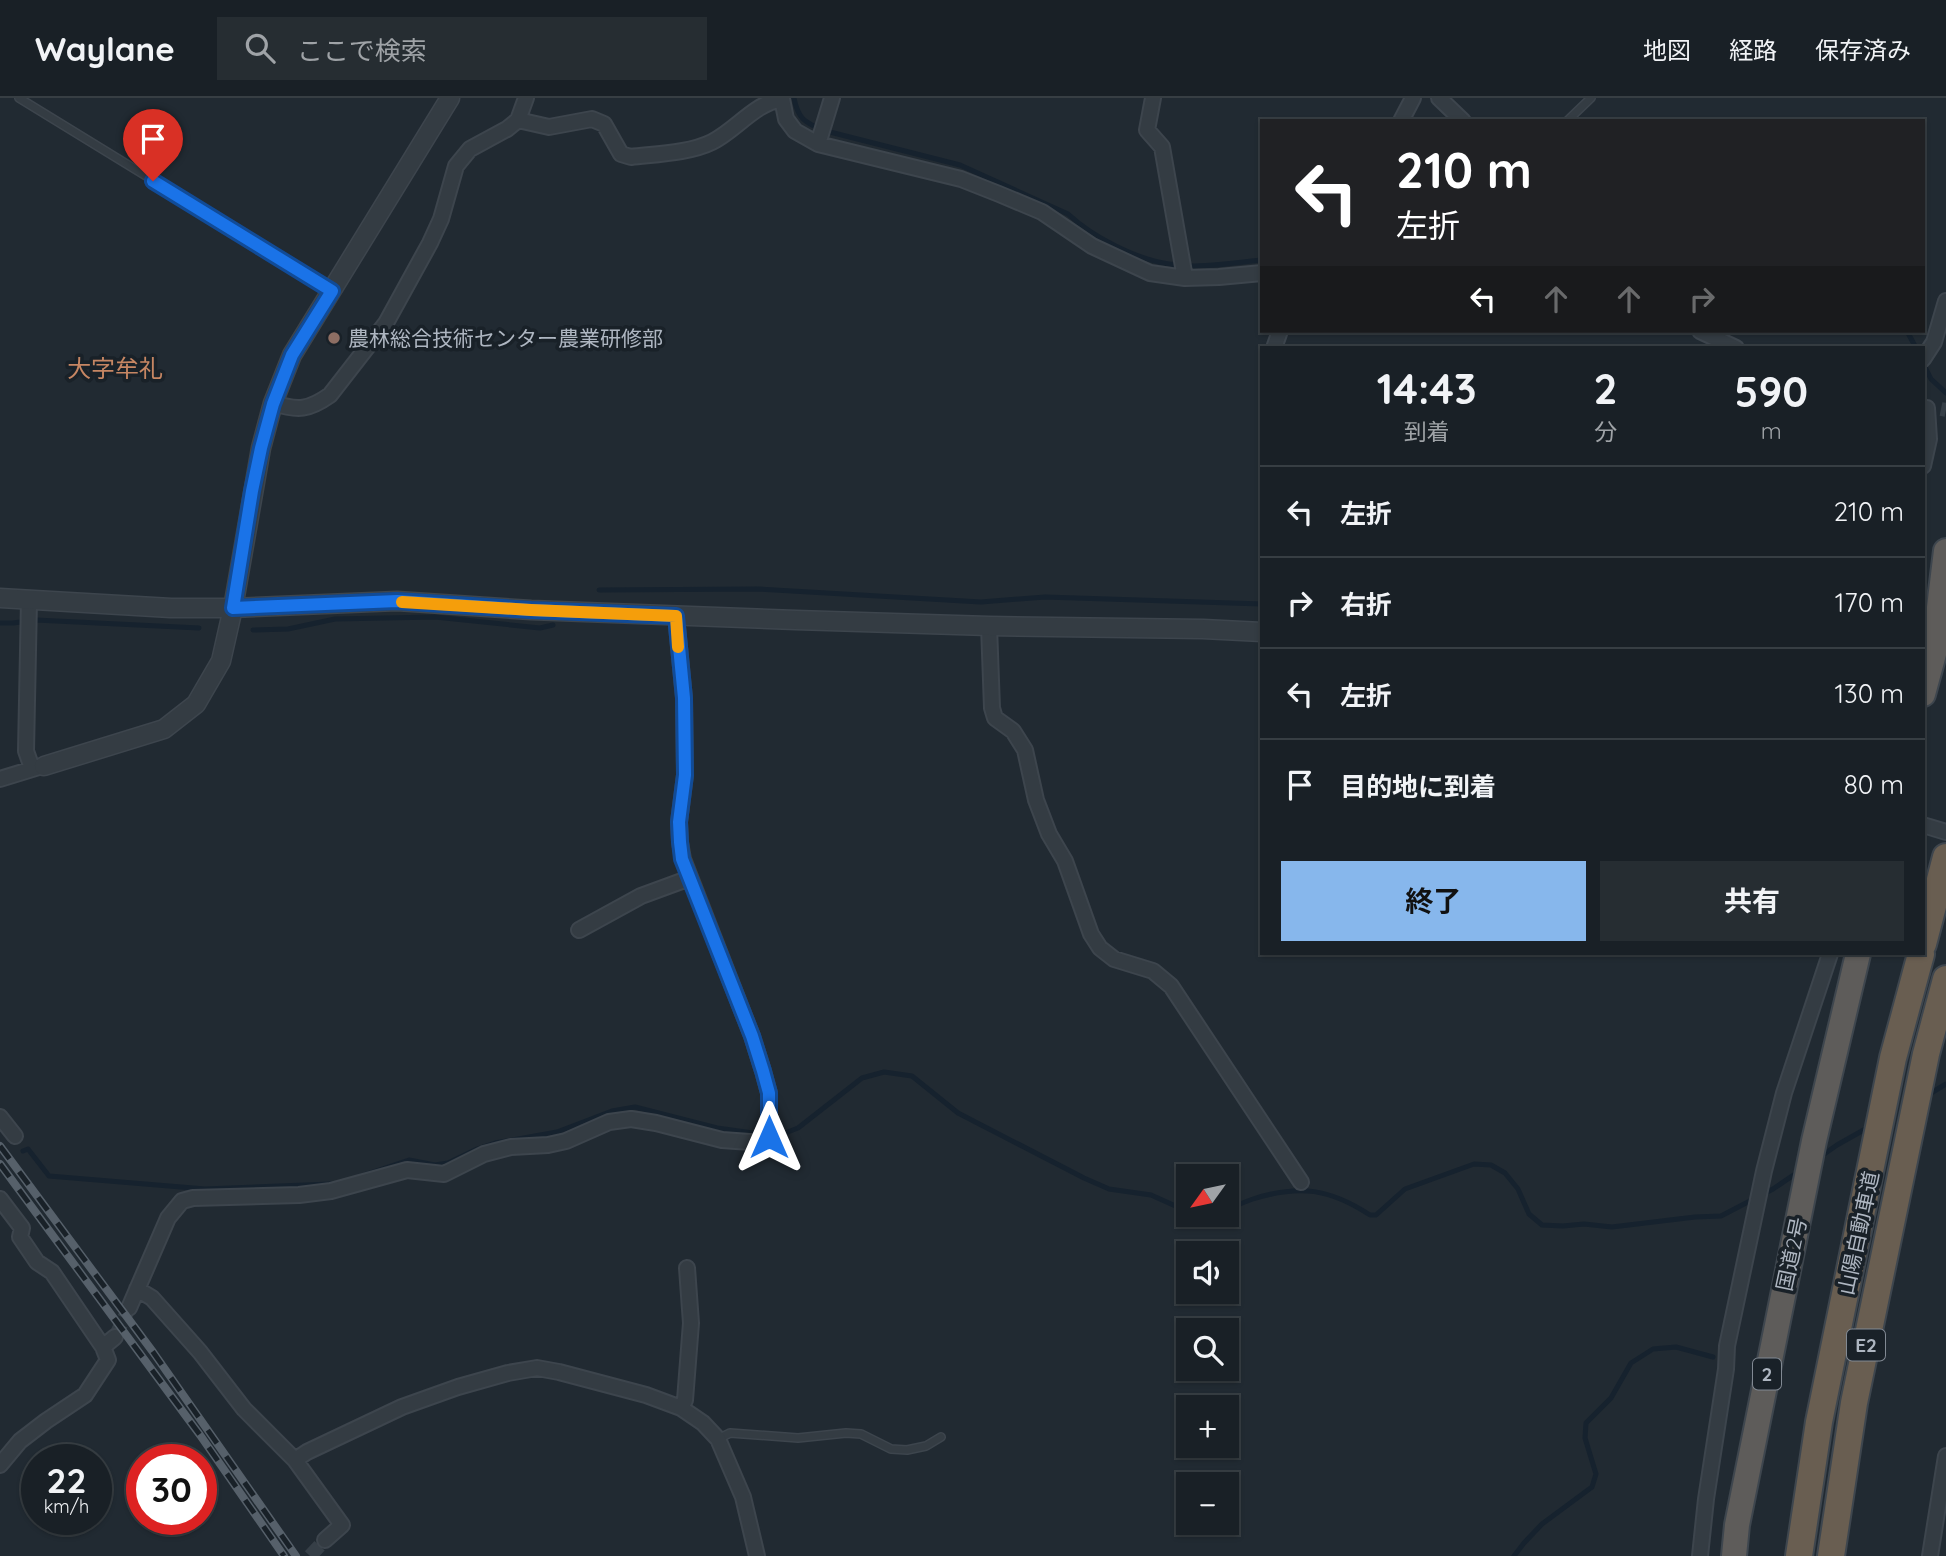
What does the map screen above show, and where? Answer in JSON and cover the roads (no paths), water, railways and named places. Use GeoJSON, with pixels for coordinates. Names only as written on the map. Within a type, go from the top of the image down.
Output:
{"type":"FeatureCollection","features":[{"type":"Feature","properties":{"kind":"highway"},"geometry":{"type":"LineString","coordinates":[[1933,656],[1946,551]]}},
{"type":"Feature","properties":{"kind":"highway"},"geometry":{"type":"LineString","coordinates":[[1925,686],[1946,608]]}},
{"type":"Feature","properties":{"kind":"highway"},"geometry":{"type":"LineString","coordinates":[[1925,936],[1946,857]]}},
{"type":"Feature","properties":{"kind":"highway","name":"国道2号"},"geometry":{"type":"LineString","coordinates":[[1734,1556],[1737,1525],[1803,1193],[1858,955]]}},
{"type":"Feature","properties":{"kind":"highway","name":"山陽自動車道"},"geometry":{"type":"LineString","coordinates":[[1799,1556],[1819,1422],[1893,1058],[1921,955]]}},
{"type":"Feature","properties":{"kind":"highway","name":"山陽自動車道"},"geometry":{"type":"LineString","coordinates":[[1831,1556],[1854,1403],[1926,1054],[1946,979]]}},
{"type":"Feature","properties":{"kind":"street"},"geometry":{"type":"LineString","coordinates":[[0,779],[163,729],[196,704],[221,661],[261,448],[273,404],[292,355],[450,98]]}},
{"type":"Feature","properties":{"kind":"street"},"geometry":{"type":"LineString","coordinates":[[273,404],[294,410],[320,402],[330,395],[386,323],[441,219],[456,166],[470,149],[507,129],[517,120],[526,98]]}},
{"type":"Feature","properties":{"kind":"street"},"geometry":{"type":"LineString","coordinates":[[818,144],[832,98]]}},
{"type":"Feature","properties":{"kind":"street"},"geometry":{"type":"LineString","coordinates":[[1153,98],[1147,130],[1162,147],[1185,278]]}},
{"type":"Feature","properties":{"kind":"street"},"geometry":{"type":"LineString","coordinates":[[1402,119],[1413,98]]}},
{"type":"Feature","properties":{"kind":"street"},"geometry":{"type":"LineString","coordinates":[[1439,98],[1461,119]]}},
{"type":"Feature","properties":{"kind":"street"},"geometry":{"type":"LineString","coordinates":[[517,120],[549,127],[592,119],[604,124],[621,155],[631,158],[711,143],[763,106],[782,99],[786,119],[795,131],[818,144],[961,179],[1042,212],[1093,246],[1150,272],[1185,278],[1260,273]]}},
{"type":"Feature","properties":{"kind":"street"},"geometry":{"type":"LineString","coordinates":[[1925,357],[1934,342],[1946,301]]}},
{"type":"Feature","properties":{"kind":"street"},"geometry":{"type":"LineString","coordinates":[[1704,333],[1732,346]]}},
{"type":"Feature","properties":{"kind":"street"},"geometry":{"type":"LineString","coordinates":[[1925,457],[1929,439],[1930,408]]}},
{"type":"Feature","properties":{"kind":"street"},"geometry":{"type":"LineString","coordinates":[[0,598],[172,608],[397,601],[676,616],[1260,632]]}},
{"type":"Feature","properties":{"kind":"street"},"geometry":{"type":"LineString","coordinates":[[29,600],[26,751],[38,767]]}},
{"type":"Feature","properties":{"kind":"street"},"geometry":{"type":"LineString","coordinates":[[129,1308],[168,1218],[182,1201],[193,1198],[299,1195],[331,1191],[407,1170],[444,1174],[484,1154],[511,1147],[566,1141],[609,1122],[631,1119],[722,1140],[764,1143],[769,1137],[769,1093],[763,1071],[752,1036],[682,859],[679,822],[685,775],[684,698],[676,616]]}},
{"type":"Feature","properties":{"kind":"street"},"geometry":{"type":"LineString","coordinates":[[989,626],[992,708],[995,718],[1013,732],[1025,750],[1036,800],[1049,834],[1065,861],[1091,934],[1100,948],[1114,958],[1153,971],[1171,986],[1301,1182]]}},
{"type":"Feature","properties":{"kind":"street"},"geometry":{"type":"LineString","coordinates":[[1925,826],[1946,832]]}},
{"type":"Feature","properties":{"kind":"street"},"geometry":{"type":"LineString","coordinates":[[579,930],[642,896],[690,878]]}},
{"type":"Feature","properties":{"kind":"street"},"geometry":{"type":"LineString","coordinates":[[1700,1556],[1727,1346],[1764,1171],[1784,1093],[1830,955]]}},
{"type":"Feature","properties":{"kind":"street"},"geometry":{"type":"LineString","coordinates":[[0,1117],[15,1136]]}},
{"type":"Feature","properties":{"kind":"street"},"geometry":{"type":"LineString","coordinates":[[0,1199],[22,1228],[20,1237],[31,1254],[37,1262],[52,1272],[103,1347],[108,1360],[85,1395],[20,1441],[0,1465]]}},
{"type":"Feature","properties":{"kind":"street"},"geometry":{"type":"LineString","coordinates":[[681,1408],[685,1400],[691,1323],[687,1268]]}},
{"type":"Feature","properties":{"kind":"street"},"geometry":{"type":"LineString","coordinates":[[137,1289],[152,1298],[200,1352],[244,1409],[295,1460],[342,1525],[325,1540]]}},
{"type":"Feature","properties":{"kind":"street"},"geometry":{"type":"LineString","coordinates":[[103,1347],[115,1338]]}},
{"type":"Feature","properties":{"kind":"street"},"geometry":{"type":"LineString","coordinates":[[295,1460],[402,1407],[470,1384],[537,1368],[559,1372],[621,1388],[681,1408],[703,1423],[718,1439],[743,1497],[757,1556]]}},
{"type":"Feature","properties":{"kind":"street"},"geometry":{"type":"LineString","coordinates":[[1930,1556],[1946,1456]]}},
{"type":"Feature","properties":{"kind":"lane"},"geometry":{"type":"LineString","coordinates":[[19,98],[332,291]]}},
{"type":"Feature","properties":{"kind":"lane"},"geometry":{"type":"LineString","coordinates":[[1569,119],[1591,98]]}},
{"type":"Feature","properties":{"kind":"lane"},"geometry":{"type":"LineString","coordinates":[[718,1439],[730,1433],[798,1438],[846,1433],[861,1434],[891,1449],[907,1450],[926,1446],[941,1437]]}},
{"type":"Feature","properties":{"kind":"waterway"},"geometry":{"type":"LineString","coordinates":[[794,98],[803,119],[811,125],[960,165],[1068,214],[1102,239],[1142,257],[1169,264],[1192,266],[1260,260]]}},
{"type":"Feature","properties":{"kind":"waterway"},"geometry":{"type":"LineString","coordinates":[[1908,333],[1915,346]]}},
{"type":"Feature","properties":{"kind":"waterway"},"geometry":{"type":"LineString","coordinates":[[1925,367],[1931,379],[1946,393]]}},
{"type":"Feature","properties":{"kind":"waterway"},"geometry":{"type":"LineString","coordinates":[[599,590],[758,589],[981,602],[1045,597],[1260,604]]}},
{"type":"Feature","properties":{"kind":"waterway"},"geometry":{"type":"LineString","coordinates":[[253,630],[288,629],[335,619],[435,617],[540,628],[553,625]]}},
{"type":"Feature","properties":{"kind":"waterway"},"geometry":{"type":"LineString","coordinates":[[0,623],[36,620],[199,628]]}},
{"type":"Feature","properties":{"kind":"waterway"},"geometry":{"type":"LineString","coordinates":[[780,1135],[798,1128],[862,1078],[884,1072],[912,1076],[958,1113],[1084,1178],[1109,1189],[1151,1195],[1176,1206]]}},
{"type":"Feature","properties":{"kind":"waterway"},"geometry":{"type":"LineString","coordinates":[[1926,1096],[1946,1084]]}},
{"type":"Feature","properties":{"kind":"waterway"},"geometry":{"type":"LineString","coordinates":[[361,1176],[409,1160],[435,1165],[448,1163],[495,1143],[557,1132],[612,1111],[635,1107],[717,1128],[760,1134]]}},
{"type":"Feature","properties":{"kind":"waterway"},"geometry":{"type":"LineString","coordinates":[[1820,1157],[1869,1127]]}},
{"type":"Feature","properties":{"kind":"waterway"},"geometry":{"type":"LineString","coordinates":[[23,1151],[28,1149],[49,1176],[205,1189],[331,1184]]}},
{"type":"Feature","properties":{"kind":"waterway"},"geometry":{"type":"LineString","coordinates":[[1239,1204],[1270,1194],[1314,1192],[1341,1199],[1370,1215],[1376,1215],[1405,1189],[1474,1164],[1491,1165],[1505,1173],[1518,1189],[1529,1214],[1542,1225],[1584,1224],[1612,1227],[1721,1216],[1773,1189],[1801,1170]]}},
{"type":"Feature","properties":{"kind":"waterway"},"geometry":{"type":"LineString","coordinates":[[1514,1556],[1542,1524],[1592,1487],[1596,1474],[1585,1438],[1586,1423],[1611,1398],[1631,1363],[1653,1349],[1676,1347],[1713,1357]]}},
{"type":"Feature","properties":{"kind":"tunnel"},"geometry":{"type":"LineString","coordinates":[[1941,409],[1946,410]]}},
{"type":"Feature","properties":{"kind":"tunnel"},"geometry":{"type":"LineString","coordinates":[[115,1337],[129,1308]]}},
{"type":"Feature","properties":{"kind":"tunnel"},"geometry":{"type":"LineString","coordinates":[[310,1556],[325,1540]]}},
{"type":"Feature","properties":{"kind":"railway"},"geometry":{"type":"LineString","coordinates":[[0,1146],[153,1352],[296,1556]]}},
{"type":"Feature","properties":{"kind":"railway"},"geometry":{"type":"LineString","coordinates":[[0,1164],[200,1435],[284,1556]]}},
{"type":"Feature","properties":{"kind":"place","name":"農林総合技術センター農業研修部"},"geometry":{"type":"Point","coordinates":[334,338]}},
{"type":"Feature","properties":{"kind":"district","name":"大字牟礼"},"geometry":{"type":"Point","coordinates":[115,368]}}]}
